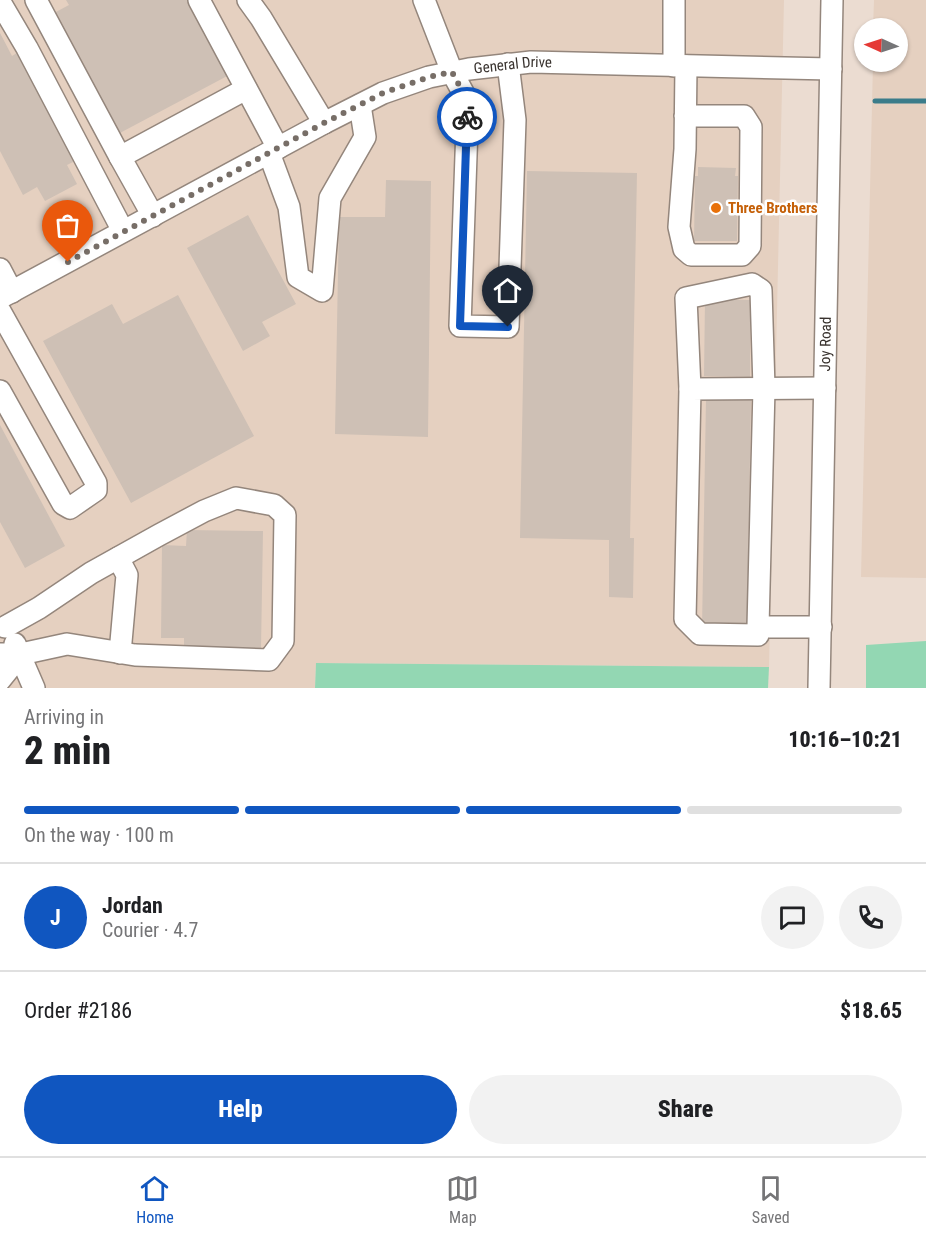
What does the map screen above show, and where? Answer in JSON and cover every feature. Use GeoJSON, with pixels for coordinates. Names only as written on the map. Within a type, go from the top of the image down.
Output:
{"type":"FeatureCollection","features":[{"type":"Feature","properties":{"kind":"street"},"geometry":{"type":"LineString","coordinates":[[36,0],[153,216]]}},
{"type":"Feature","properties":{"kind":"street"},"geometry":{"type":"LineString","coordinates":[[199,0],[246,89],[273,151],[289,207],[298,277],[322,291],[330,198],[365,137],[360,105]]}},
{"type":"Feature","properties":{"kind":"street"},"geometry":{"type":"LineString","coordinates":[[249,0],[324,123]]}},
{"type":"Feature","properties":{"kind":"street"},"geometry":{"type":"LineString","coordinates":[[424,0],[452,72],[466,98],[460,326],[508,327],[514,120],[508,64]]}},
{"type":"Feature","properties":{"kind":"street"},"geometry":{"type":"LineString","coordinates":[[674,0],[685,116],[680,227],[684,249],[691,255],[742,255],[750,246],[751,127],[744,116],[685,116]]}},
{"type":"Feature","properties":{"kind":"street","name":"Joy Road"},"geometry":{"type":"LineString","coordinates":[[819,688],[832,0]]}},
{"type":"Feature","properties":{"kind":"street"},"geometry":{"type":"LineString","coordinates":[[0,2],[27,48],[123,231]]}},
{"type":"Feature","properties":{"kind":"street","name":"General Drive"},"geometry":{"type":"LineString","coordinates":[[6,295],[324,123],[406,84],[452,72],[531,62],[831,69]]}},
{"type":"Feature","properties":{"kind":"street"},"geometry":{"type":"LineString","coordinates":[[120,157],[246,89]]}},
{"type":"Feature","properties":{"kind":"street"},"geometry":{"type":"LineString","coordinates":[[0,269],[6,295]]}},
{"type":"Feature","properties":{"kind":"street"},"geometry":{"type":"LineString","coordinates":[[752,284],[761,290],[764,388],[758,635],[700,634],[684,619],[690,389],[686,298],[752,284]]}},
{"type":"Feature","properties":{"kind":"street"},"geometry":{"type":"LineString","coordinates":[[0,311],[96,483],[96,490],[70,508],[63,504],[0,391]]}},
{"type":"Feature","properties":{"kind":"street"},"geometry":{"type":"LineString","coordinates":[[690,389],[825,388]]}},
{"type":"Feature","properties":{"kind":"street"},"geometry":{"type":"LineString","coordinates":[[10,654],[67,644],[120,653],[269,660],[283,641],[285,514],[274,505],[236,498],[204,511],[3,622],[10,654],[34,688]]}},
{"type":"Feature","properties":{"kind":"street"},"geometry":{"type":"LineString","coordinates":[[118,558],[127,575],[120,653]]}},
{"type":"Feature","properties":{"kind":"street"},"geometry":{"type":"LineString","coordinates":[[758,627],[820,627]]}},
{"type":"Feature","properties":{"kind":"street"},"geometry":{"type":"LineString","coordinates":[[0,680],[10,654]]}},
{"type":"Feature","properties":{"kind":"shaded area"},"geometry":{"type":"Polygon","coordinates":[[[0,0],[784,0],[769,667],[316,663],[315,688],[0,688],[0,0]]]}},
{"type":"Feature","properties":{"kind":"shaded area"},"geometry":{"type":"Polygon","coordinates":[[[874,0],[926,0],[926,578],[861,577],[873,72],[908,72],[908,18],[873,18],[874,0]]]}},
{"type":"Feature","properties":{"kind":"green space"},"geometry":{"type":"Polygon","coordinates":[[[926,641],[926,688],[866,688],[866,645],[926,641]]]}},
{"type":"Feature","properties":{"kind":"green space"},"geometry":{"type":"Polygon","coordinates":[[[316,663],[769,667],[768,688],[315,688],[316,663]]]}},
{"type":"Feature","properties":{"kind":"building"},"geometry":{"type":"Polygon","coordinates":[[[66,0],[192,0],[231,74],[118,134],[54,13],[69,5],[66,0]]]}},
{"type":"Feature","properties":{"kind":"building"},"geometry":{"type":"Polygon","coordinates":[[[0,33],[12,56],[20,51],[77,160],[67,165],[77,184],[45,201],[37,187],[23,195],[0,151],[0,33]]]}},
{"type":"Feature","properties":{"kind":"building","name":"Three Brothers"},"geometry":{"type":"Polygon","coordinates":[[[698,167],[736,168],[735,176],[738,176],[737,241],[694,241],[695,176],[698,176],[698,167]]]}},
{"type":"Feature","properties":{"kind":"building"},"geometry":{"type":"Polygon","coordinates":[[[527,171],[637,173],[630,538],[634,538],[633,598],[609,597],[609,540],[520,538],[527,171]]]}},
{"type":"Feature","properties":{"kind":"building"},"geometry":{"type":"Polygon","coordinates":[[[386,180],[431,181],[428,437],[335,434],[339,217],[385,217],[386,180]]]}},
{"type":"Feature","properties":{"kind":"building"},"geometry":{"type":"Polygon","coordinates":[[[248,215],[296,304],[262,322],[270,336],[243,351],[187,248],[248,215]]]}},
{"type":"Feature","properties":{"kind":"building"},"geometry":{"type":"Polygon","coordinates":[[[178,295],[254,436],[131,503],[43,341],[112,304],[123,324],[178,295]]]}},
{"type":"Feature","properties":{"kind":"building"},"geometry":{"type":"Polygon","coordinates":[[[705,299],[750,300],[750,377],[704,376],[705,299]]]}},
{"type":"Feature","properties":{"kind":"building"},"geometry":{"type":"Polygon","coordinates":[[[706,399],[751,400],[747,628],[702,628],[706,399]]]}},
{"type":"Feature","properties":{"kind":"building"},"geometry":{"type":"Polygon","coordinates":[[[0,425],[65,546],[25,568],[0,522],[0,425]]]}},
{"type":"Feature","properties":{"kind":"building"},"geometry":{"type":"Polygon","coordinates":[[[187,530],[263,531],[261,648],[184,647],[184,638],[161,638],[162,545],[186,546],[187,530]]]}},
{"type":"Feature","properties":{"kind":"waterway"},"geometry":{"type":"LineString","coordinates":[[875,101],[926,101]]}},
{"type":"Feature","properties":{"kind":"way so far"},"geometry":{"type":"LineString","coordinates":[[68,262],[324,123],[406,84],[452,72],[466,98],[467,117]]}},
{"type":"Feature","properties":{"kind":"place","name":"Three Brothers"},"geometry":{"type":"Point","coordinates":[716,208]}},
{"type":"Feature","properties":{"kind":"route"},"geometry":{"type":"LineString","coordinates":[[467,117],[460,326],[508,327]]}}]}
